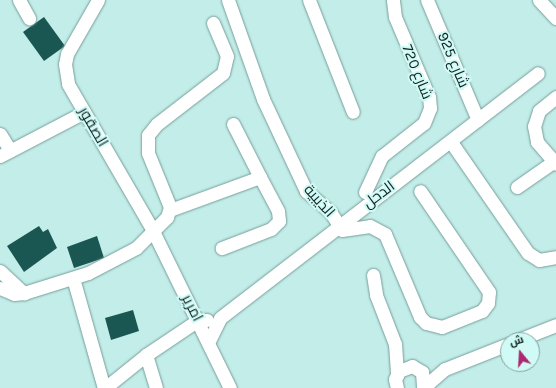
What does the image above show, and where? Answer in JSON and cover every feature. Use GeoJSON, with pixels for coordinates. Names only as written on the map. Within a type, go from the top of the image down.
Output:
{"type":"FeatureCollection","features":[{"type":"Feature","properties":{"kind":"street"},"geometry":{"type":"LineString","coordinates":[[19,0],[29,18]]}},
{"type":"Feature","properties":{"kind":"street","name":"الصقور"},"geometry":{"type":"LineString","coordinates":[[98,0],[67,54],[65,64],[68,84],[152,229]]}},
{"type":"Feature","properties":{"kind":"street","name":"الذيبية"},"geometry":{"type":"LineString","coordinates":[[228,0],[263,99],[306,191],[314,195],[339,226]]}},
{"type":"Feature","properties":{"kind":"street"},"geometry":{"type":"LineString","coordinates":[[308,0],[353,112]]}},
{"type":"Feature","properties":{"kind":"street","name":"شارع 720"},"geometry":{"type":"LineString","coordinates":[[365,192],[382,156],[424,123],[430,108],[429,97],[395,17],[393,0]]}},
{"type":"Feature","properties":{"kind":"street","name":"شارع 925"},"geometry":{"type":"LineString","coordinates":[[427,0],[478,120]]}},
{"type":"Feature","properties":{"kind":"street"},"geometry":{"type":"LineString","coordinates":[[539,0],[556,18]]}},
{"type":"Feature","properties":{"kind":"street"},"geometry":{"type":"LineString","coordinates":[[0,288],[14,294],[24,293],[73,278],[136,248],[152,229],[167,217],[170,210],[148,153],[148,135],[157,124],[223,73],[227,56],[213,23]]}},
{"type":"Feature","properties":{"kind":"street","name":"الدحل"},"geometry":{"type":"LineString","coordinates":[[220,318],[451,142],[538,72]]}},
{"type":"Feature","properties":{"kind":"street"},"geometry":{"type":"LineString","coordinates":[[517,187],[555,163],[537,142],[534,126],[539,111],[556,97]]}},
{"type":"Feature","properties":{"kind":"street"},"geometry":{"type":"LineString","coordinates":[[0,134],[5,153],[84,112]]}},
{"type":"Feature","properties":{"kind":"street"},"geometry":{"type":"LineString","coordinates":[[222,248],[271,229],[279,221],[278,211],[233,124]]}},
{"type":"Feature","properties":{"kind":"street"},"geometry":{"type":"LineString","coordinates":[[451,142],[528,253],[539,260],[556,258]]}},
{"type":"Feature","properties":{"kind":"street"},"geometry":{"type":"LineString","coordinates":[[170,210],[260,177]]}},
{"type":"Feature","properties":{"kind":"street"},"geometry":{"type":"LineString","coordinates":[[339,226],[344,231],[370,226],[385,234],[420,317],[426,323],[442,327],[477,314],[488,303],[487,287],[420,191]]}},
{"type":"Feature","properties":{"kind":"street","name":"امرير"},"geometry":{"type":"LineString","coordinates":[[152,229],[198,320],[230,388]]}},
{"type":"Feature","properties":{"kind":"street"},"geometry":{"type":"LineString","coordinates":[[136,248],[161,248]]}},
{"type":"Feature","properties":{"kind":"street"},"geometry":{"type":"LineString","coordinates":[[0,271],[24,293]]}},
{"type":"Feature","properties":{"kind":"street"},"geometry":{"type":"LineString","coordinates":[[373,275],[376,295],[395,344],[397,382]]}},
{"type":"Feature","properties":{"kind":"street"},"geometry":{"type":"LineString","coordinates":[[73,278],[105,388],[146,354],[198,320],[220,318]]}},
{"type":"Feature","properties":{"kind":"street"},"geometry":{"type":"LineString","coordinates":[[208,341],[220,318]]}},
{"type":"Feature","properties":{"kind":"street"},"geometry":{"type":"LineString","coordinates":[[538,332],[556,325]]}},
{"type":"Feature","properties":{"kind":"street"},"geometry":{"type":"LineString","coordinates":[[395,344],[424,377],[423,388]]}},
{"type":"Feature","properties":{"kind":"street"},"geometry":{"type":"LineString","coordinates":[[423,388],[445,369],[500,347]]}},
{"type":"Feature","properties":{"kind":"street"},"geometry":{"type":"LineString","coordinates":[[146,354],[156,388]]}},
{"type":"Feature","properties":{"kind":"street"},"geometry":{"type":"LineString","coordinates":[[397,382],[403,368],[445,369]]}},
{"type":"Feature","properties":{"kind":"building"},"geometry":{"type":"Polygon","coordinates":[[[44,17],[65,46],[44,61],[23,32],[44,17]]]}},
{"type":"Feature","properties":{"kind":"building"},"geometry":{"type":"Polygon","coordinates":[[[39,226],[43,232],[48,229],[57,248],[24,272],[7,246],[39,226]]]}},
{"type":"Feature","properties":{"kind":"building"},"geometry":{"type":"Polygon","coordinates":[[[97,236],[104,258],[74,268],[67,247],[97,236]]]}},
{"type":"Feature","properties":{"kind":"building"},"geometry":{"type":"Polygon","coordinates":[[[133,310],[139,331],[111,340],[105,318],[133,310]]]}}]}
